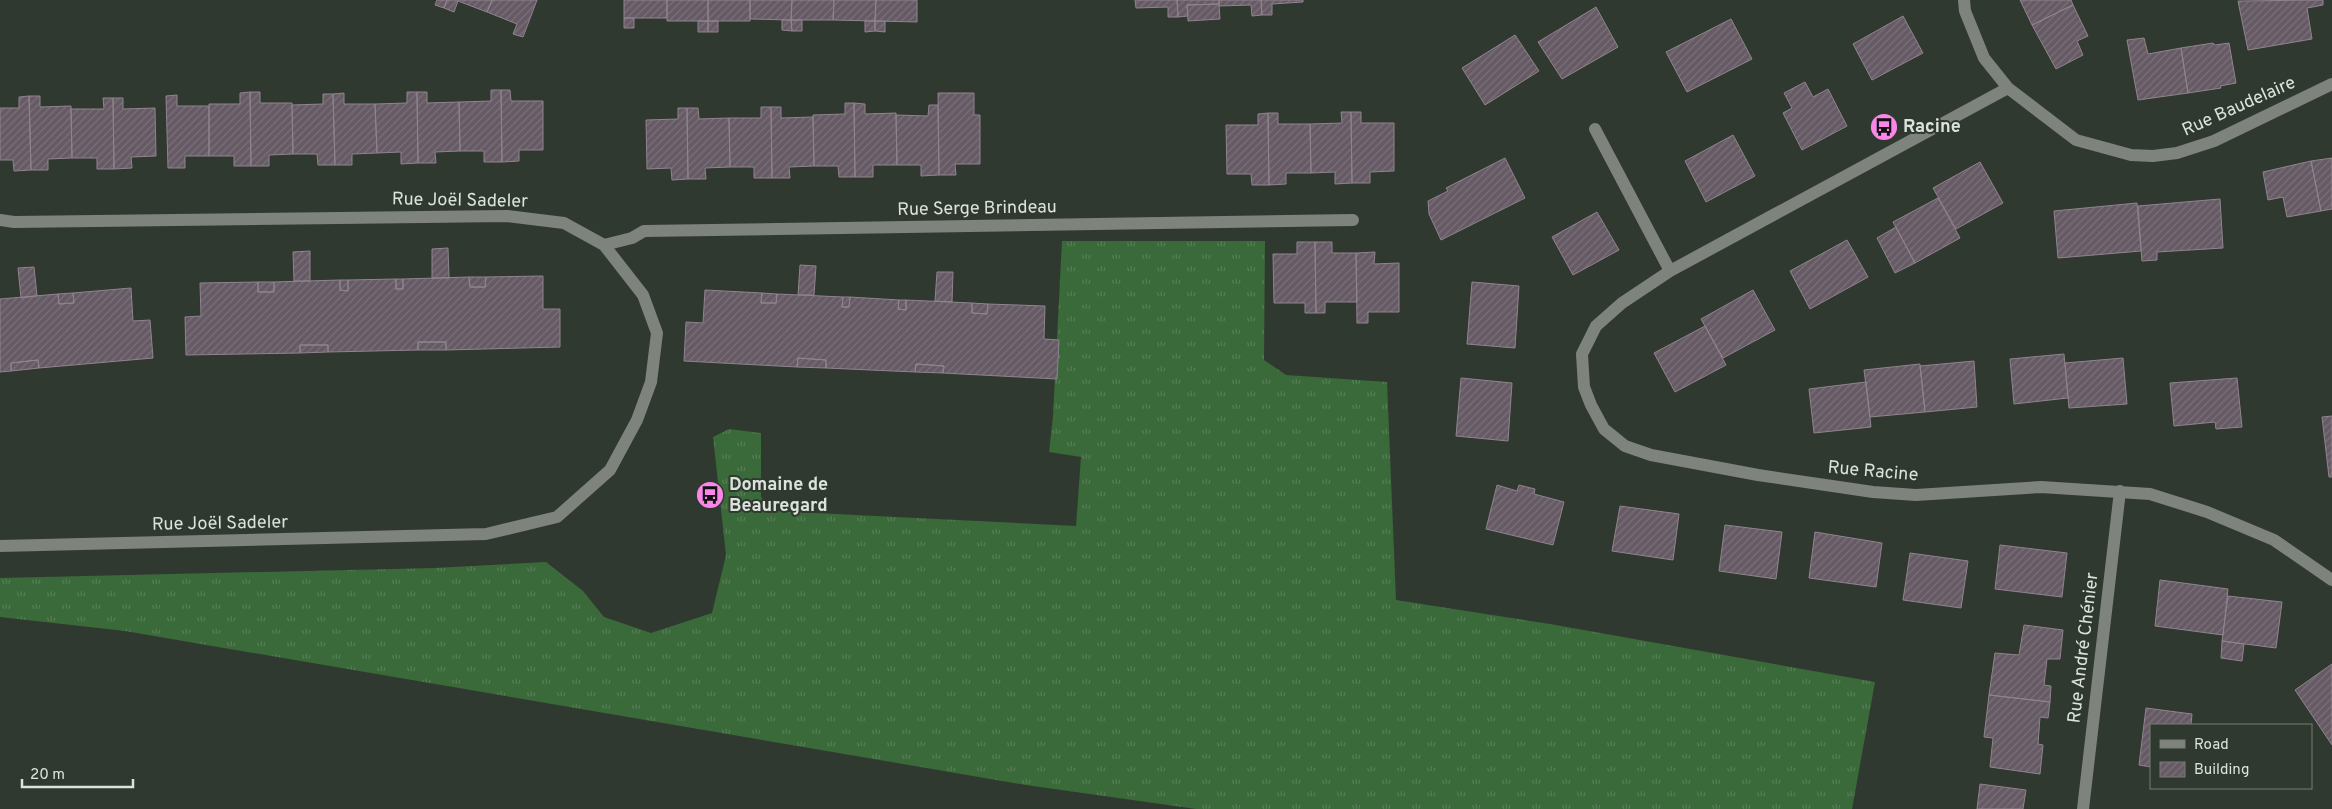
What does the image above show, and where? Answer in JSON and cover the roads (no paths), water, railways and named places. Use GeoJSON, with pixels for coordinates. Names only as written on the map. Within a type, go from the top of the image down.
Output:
{"type":"FeatureCollection","features":[{"type":"Feature","properties":{"kind":"street","name":"Rue Baudelaire"},"geometry":{"type":"LineString","coordinates":[[1964,0],[1965,11],[1984,58],[2008,88],[2076,140],[2131,155],[2153,156],[2177,153],[2214,141],[2332,84]]}},
{"type":"Feature","properties":{"kind":"street","name":"Rue Racine"},"geometry":{"type":"LineString","coordinates":[[2008,88],[1670,271],[1622,303],[1596,326],[1582,354],[1584,386],[1591,405],[1604,429],[1625,446],[1651,455],[1758,475],[1873,492],[1926,494],[2041,487],[2150,494],[2207,512],[2274,540],[2332,580]]}},
{"type":"Feature","properties":{"kind":"street"},"geometry":{"type":"LineString","coordinates":[[1595,129],[1670,271]]}},
{"type":"Feature","properties":{"kind":"street","name":"Rue Joël Sadeler"},"geometry":{"type":"LineString","coordinates":[[0,220],[14,222],[166,221],[507,216],[564,223],[604,245],[643,295],[657,333],[651,382],[637,420],[610,470],[557,517],[486,534],[0,546]]}},
{"type":"Feature","properties":{"kind":"street","name":"Rue Serge Brindeau"},"geometry":{"type":"LineString","coordinates":[[604,245],[632,238],[644,230],[1353,220]]}},
{"type":"Feature","properties":{"kind":"street","name":"Rue André Chénier"},"geometry":{"type":"LineString","coordinates":[[2083,809],[2120,491]]}},
{"type":"Feature","properties":{"kind":"place","name":"Racine"},"geometry":{"type":"Point","coordinates":[1884,127]}},
{"type":"Feature","properties":{"kind":"place","name":"Domaine de Beauregard"},"geometry":{"type":"Point","coordinates":[710,495]}}]}
